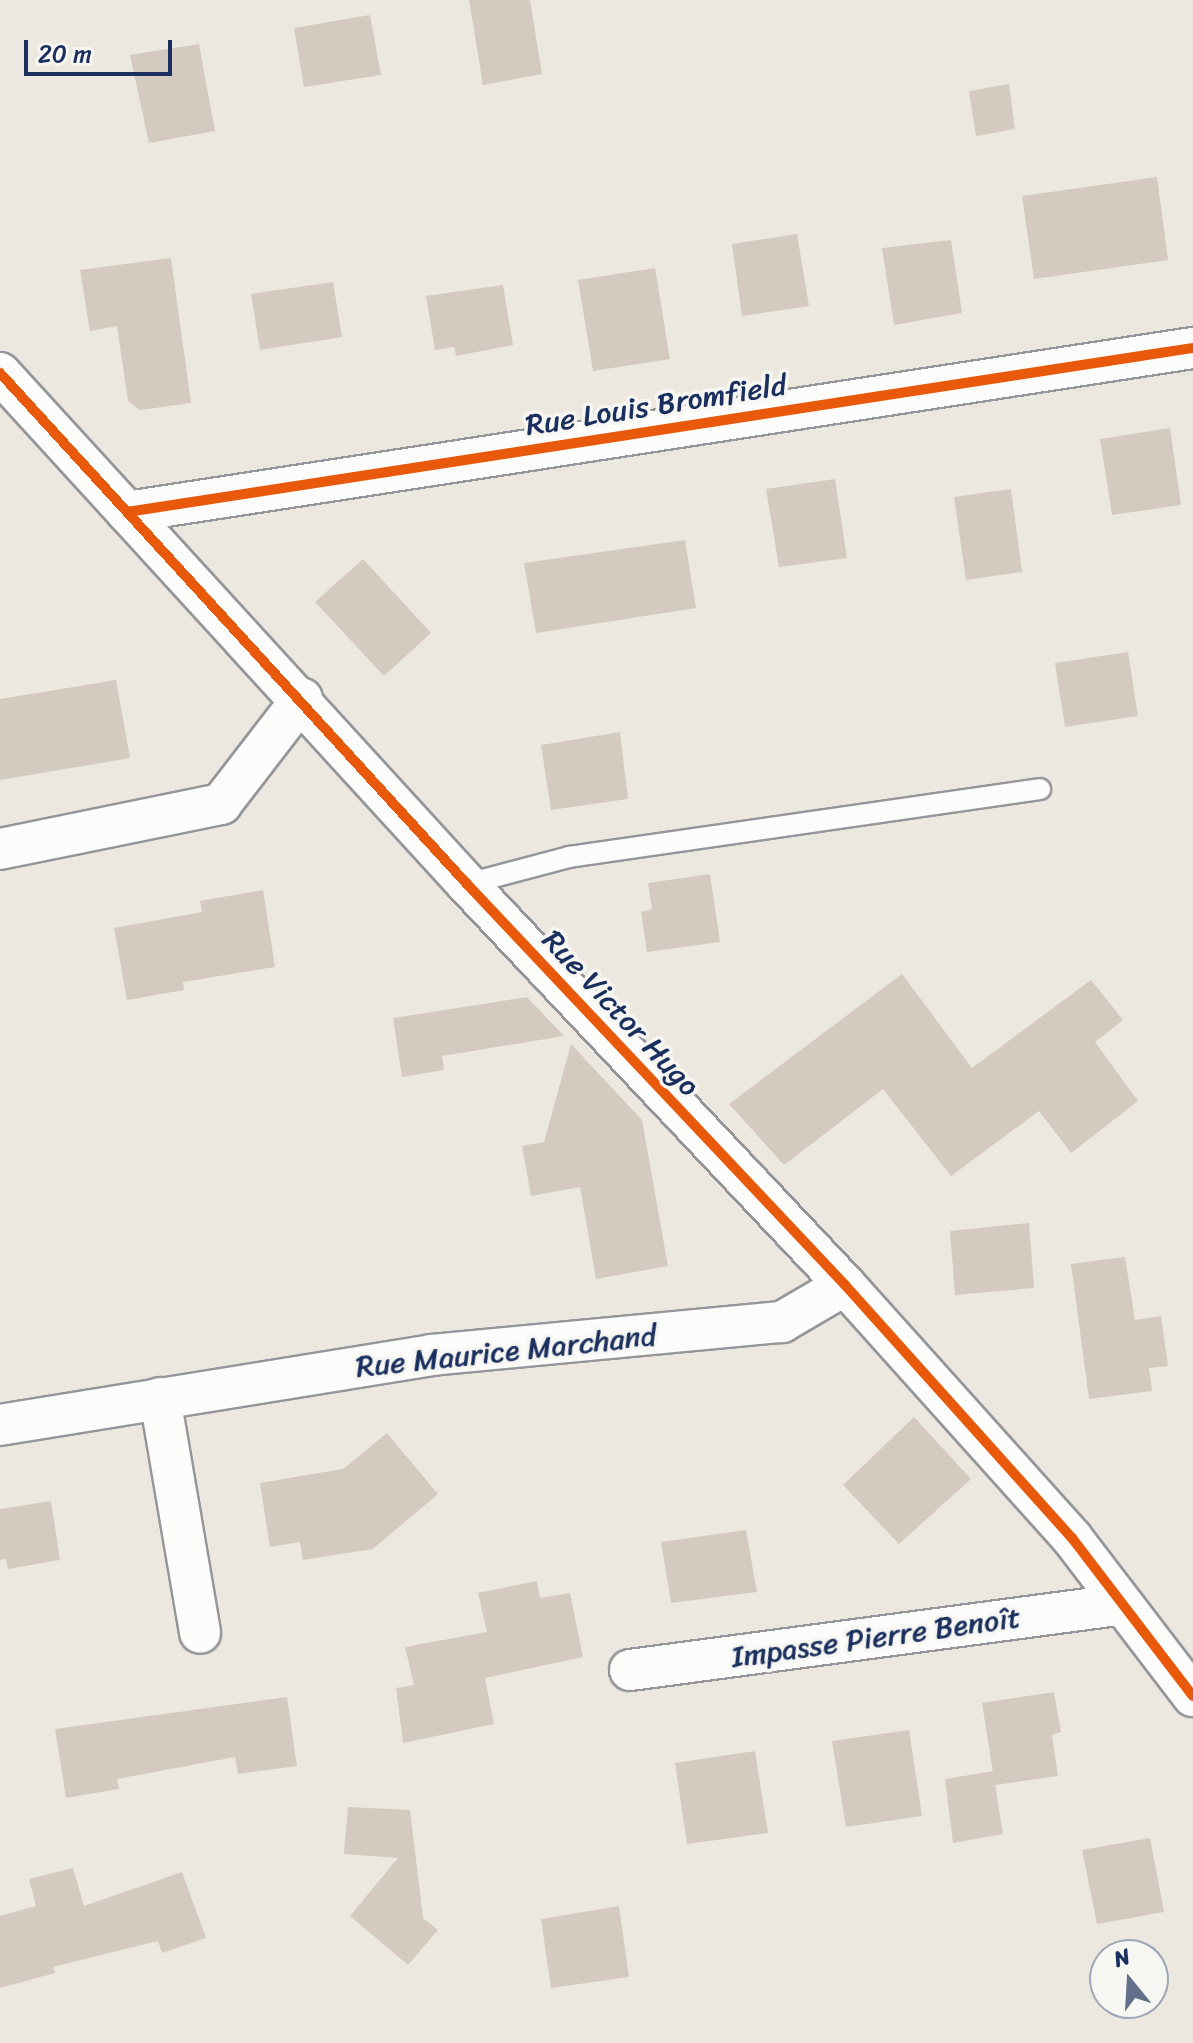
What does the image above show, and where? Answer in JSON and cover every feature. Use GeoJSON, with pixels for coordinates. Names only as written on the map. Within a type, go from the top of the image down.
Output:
{"type":"FeatureCollection","features":[{"type":"Feature","properties":{"kind":"street","name":"Rue Louis Bromfield"},"geometry":{"type":"LineString","coordinates":[[127,512],[1193,348]]}},
{"type":"Feature","properties":{"kind":"street","name":"Rue Victor Hugo"},"geometry":{"type":"LineString","coordinates":[[0,373],[302,699],[467,884],[845,1285],[1072,1538],[1193,1696]]}},
{"type":"Feature","properties":{"kind":"street"},"geometry":{"type":"LineString","coordinates":[[0,849],[221,804],[302,699]]}},
{"type":"Feature","properties":{"kind":"street","name":"Rue Maurice Marchand"},"geometry":{"type":"LineString","coordinates":[[0,1425],[431,1355],[782,1322],[845,1285]]}},
{"type":"Feature","properties":{"kind":"street"},"geometry":{"type":"LineString","coordinates":[[160,1398],[200,1633]]}},
{"type":"Feature","properties":{"kind":"street","name":"Impasse Pierre Benoît"},"geometry":{"type":"LineString","coordinates":[[630,1670],[1122,1604]]}},
{"type":"Feature","properties":{"kind":"lane"},"geometry":{"type":"LineString","coordinates":[[467,884],[569,857],[1040,789]]}},
{"type":"Feature","properties":{"kind":"building"},"geometry":{"type":"Polygon","coordinates":[[[469,0],[530,0],[542,74],[483,85],[469,0]]]}},
{"type":"Feature","properties":{"kind":"building"},"geometry":{"type":"Polygon","coordinates":[[[370,15],[381,75],[304,87],[294,28],[370,15]]]}},
{"type":"Feature","properties":{"kind":"building"},"geometry":{"type":"Polygon","coordinates":[[[199,44],[215,131],[149,143],[130,55],[199,44]]]}},
{"type":"Feature","properties":{"kind":"building"},"geometry":{"type":"Polygon","coordinates":[[[1009,84],[1015,129],[976,136],[969,91],[1009,84]]]}},
{"type":"Feature","properties":{"kind":"building"},"geometry":{"type":"Polygon","coordinates":[[[1157,177],[1168,260],[1034,279],[1022,196],[1157,177]]]}},
{"type":"Feature","properties":{"kind":"building"},"geometry":{"type":"Polygon","coordinates":[[[797,234],[809,306],[742,316],[732,244],[797,234]]]}},
{"type":"Feature","properties":{"kind":"building"},"geometry":{"type":"Polygon","coordinates":[[[951,240],[962,313],[894,325],[882,248],[951,240]]]}},
{"type":"Feature","properties":{"kind":"building"},"geometry":{"type":"Polygon","coordinates":[[[171,258],[191,403],[140,410],[128,401],[117,326],[90,331],[80,270],[171,258]]]}},
{"type":"Feature","properties":{"kind":"building"},"geometry":{"type":"Polygon","coordinates":[[[655,268],[670,359],[593,371],[578,280],[655,268]]]}},
{"type":"Feature","properties":{"kind":"building"},"geometry":{"type":"Polygon","coordinates":[[[333,282],[342,337],[260,350],[251,294],[333,282]]]}},
{"type":"Feature","properties":{"kind":"building"},"geometry":{"type":"Polygon","coordinates":[[[503,285],[513,345],[456,356],[454,347],[435,350],[426,296],[503,285]]]}},
{"type":"Feature","properties":{"kind":"building"},"geometry":{"type":"Polygon","coordinates":[[[1170,428],[1181,505],[1112,515],[1100,439],[1170,428]]]}},
{"type":"Feature","properties":{"kind":"building"},"geometry":{"type":"Polygon","coordinates":[[[835,479],[847,558],[779,567],[766,489],[835,479]]]}},
{"type":"Feature","properties":{"kind":"building"},"geometry":{"type":"Polygon","coordinates":[[[1011,489],[1022,572],[966,580],[954,497],[1011,489]]]}},
{"type":"Feature","properties":{"kind":"building"},"geometry":{"type":"Polygon","coordinates":[[[685,540],[696,608],[536,633],[524,563],[685,540]]]}},
{"type":"Feature","properties":{"kind":"building"},"geometry":{"type":"Polygon","coordinates":[[[363,559],[431,633],[384,676],[315,602],[363,559]]]}},
{"type":"Feature","properties":{"kind":"building"},"geometry":{"type":"Polygon","coordinates":[[[1128,652],[1138,716],[1065,727],[1055,663],[1128,652]]]}},
{"type":"Feature","properties":{"kind":"building"},"geometry":{"type":"Polygon","coordinates":[[[116,680],[130,758],[0,780],[0,699],[116,680]]]}},
{"type":"Feature","properties":{"kind":"building"},"geometry":{"type":"Polygon","coordinates":[[[620,732],[628,799],[551,810],[541,745],[620,732]]]}},
{"type":"Feature","properties":{"kind":"building"},"geometry":{"type":"Polygon","coordinates":[[[710,874],[720,942],[647,952],[641,912],[652,909],[648,883],[710,874]]]}},
{"type":"Feature","properties":{"kind":"building"},"geometry":{"type":"Polygon","coordinates":[[[263,890],[275,967],[183,982],[184,990],[127,1000],[114,928],[202,912],[200,901],[263,890]]]}},
{"type":"Feature","properties":{"kind":"building"},"geometry":{"type":"Polygon","coordinates":[[[902,974],[972,1068],[1091,980],[1123,1020],[1095,1042],[1138,1101],[1071,1153],[1039,1111],[951,1176],[883,1089],[784,1165],[729,1104],[902,974]]]}},
{"type":"Feature","properties":{"kind":"building"},"geometry":{"type":"Polygon","coordinates":[[[527,997],[564,1036],[442,1056],[444,1070],[402,1077],[393,1018],[527,997]]]}},
{"type":"Feature","properties":{"kind":"building"},"geometry":{"type":"Polygon","coordinates":[[[571,1044],[642,1120],[668,1266],[596,1279],[580,1187],[531,1196],[522,1146],[544,1142],[571,1044]]]}},
{"type":"Feature","properties":{"kind":"building"},"geometry":{"type":"Polygon","coordinates":[[[1029,1223],[1034,1288],[955,1295],[950,1231],[1029,1223]]]}},
{"type":"Feature","properties":{"kind":"building"},"geometry":{"type":"Polygon","coordinates":[[[1125,1257],[1135,1320],[1161,1316],[1168,1366],[1149,1368],[1152,1391],[1089,1399],[1071,1264],[1125,1257]]]}},
{"type":"Feature","properties":{"kind":"building"},"geometry":{"type":"Polygon","coordinates":[[[914,1417],[971,1479],[899,1544],[843,1485],[914,1417]]]}},
{"type":"Feature","properties":{"kind":"building"},"geometry":{"type":"Polygon","coordinates":[[[387,1433],[438,1494],[373,1549],[303,1560],[300,1542],[270,1547],[260,1483],[343,1469],[387,1433]]]}},
{"type":"Feature","properties":{"kind":"building"},"geometry":{"type":"Polygon","coordinates":[[[51,1501],[60,1560],[8,1569],[6,1559],[0,1560],[0,1509],[51,1501]]]}},
{"type":"Feature","properties":{"kind":"building"},"geometry":{"type":"Polygon","coordinates":[[[746,1530],[757,1592],[671,1603],[661,1542],[746,1530]]]}},
{"type":"Feature","properties":{"kind":"building"},"geometry":{"type":"Polygon","coordinates":[[[537,1581],[540,1598],[570,1593],[583,1657],[485,1678],[494,1724],[403,1743],[396,1688],[414,1685],[405,1647],[487,1632],[478,1593],[537,1581]]]}},
{"type":"Feature","properties":{"kind":"building"},"geometry":{"type":"Polygon","coordinates":[[[1054,1692],[1061,1732],[1052,1735],[1058,1776],[995,1785],[982,1703],[1054,1692]]]}},
{"type":"Feature","properties":{"kind":"building"},"geometry":{"type":"Polygon","coordinates":[[[287,1697],[297,1766],[238,1774],[235,1757],[117,1779],[119,1789],[66,1798],[55,1729],[287,1697]]]}},
{"type":"Feature","properties":{"kind":"building"},"geometry":{"type":"Polygon","coordinates":[[[909,1730],[922,1816],[846,1827],[832,1741],[909,1730]]]}},
{"type":"Feature","properties":{"kind":"building"},"geometry":{"type":"Polygon","coordinates":[[[755,1751],[768,1833],[687,1844],[675,1763],[755,1751]]]}},
{"type":"Feature","properties":{"kind":"building"},"geometry":{"type":"Polygon","coordinates":[[[993,1771],[1003,1834],[953,1843],[945,1779],[993,1771]]]}},
{"type":"Feature","properties":{"kind":"building"},"geometry":{"type":"Polygon","coordinates":[[[348,1807],[410,1810],[423,1918],[438,1930],[408,1965],[350,1916],[398,1858],[344,1854],[348,1807]]]}},
{"type":"Feature","properties":{"kind":"building"},"geometry":{"type":"Polygon","coordinates":[[[1150,1838],[1164,1912],[1097,1924],[1082,1850],[1150,1838]]]}},
{"type":"Feature","properties":{"kind":"building"},"geometry":{"type":"Polygon","coordinates":[[[73,1868],[84,1906],[182,1872],[206,1938],[162,1953],[158,1941],[53,1967],[55,1973],[0,1988],[0,1916],[36,1906],[29,1879],[73,1868]]]}},
{"type":"Feature","properties":{"kind":"building"},"geometry":{"type":"Polygon","coordinates":[[[619,1906],[629,1977],[551,1988],[541,1919],[619,1906]]]}},
{"type":"Feature","properties":{"kind":"cycle path"},"geometry":{"type":"LineString","coordinates":[[127,512],[1193,348]]}},
{"type":"Feature","properties":{"kind":"cycle path"},"geometry":{"type":"LineString","coordinates":[[0,373],[467,884],[845,1285],[1072,1538],[1193,1696]]}}]}
